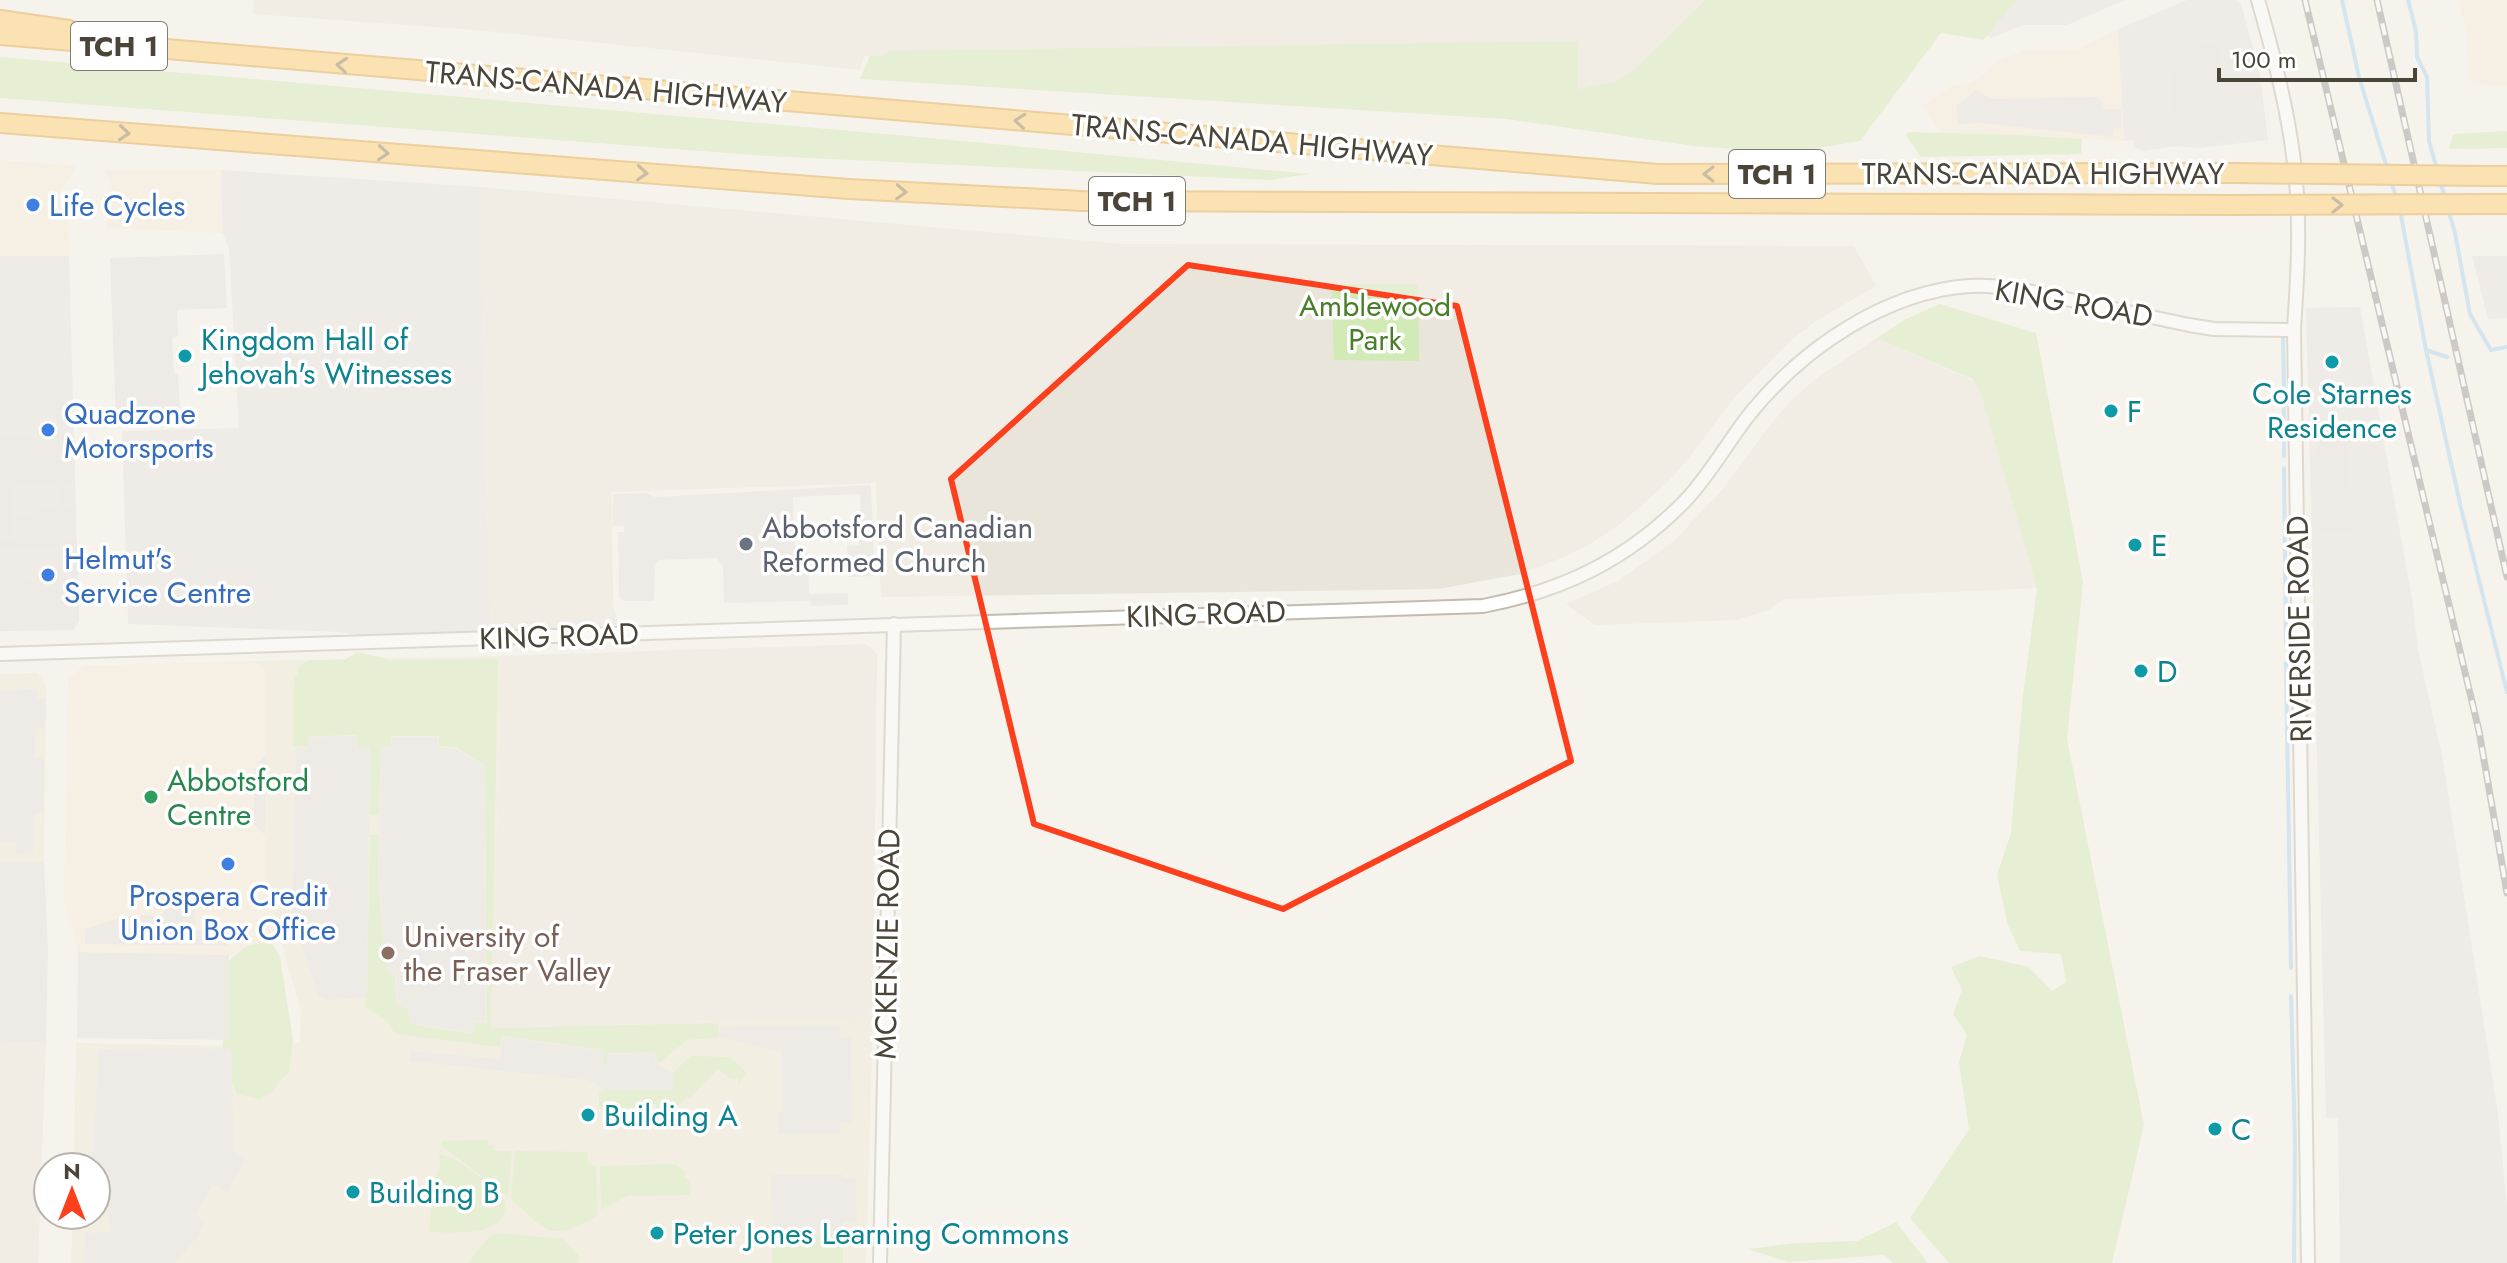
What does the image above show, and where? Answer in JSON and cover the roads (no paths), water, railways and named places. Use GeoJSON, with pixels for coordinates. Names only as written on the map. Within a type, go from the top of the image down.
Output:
{"type":"FeatureCollection","features":[{"type":"Feature","properties":{"kind":"highway"},"geometry":{"type":"LineString","coordinates":[[0,20],[238,56]]}},
{"type":"Feature","properties":{"kind":"highway","name":"TRANS-CANADA HIGHWAY"},"geometry":{"type":"LineString","coordinates":[[0,35],[1658,174],[2507,176]]}},
{"type":"Feature","properties":{"kind":"highway","name":"TRANS-CANADA HIGHWAY"},"geometry":{"type":"LineString","coordinates":[[0,123],[849,189],[1082,201],[2499,204]]}},
{"type":"Feature","properties":{"kind":"highway"},"geometry":{"type":"LineString","coordinates":[[0,133],[46,127]]}},
{"type":"Feature","properties":{"kind":"street","name":"RIVERSIDE ROAD"},"geometry":{"type":"LineString","coordinates":[[2258,0],[2276,64],[2293,157],[2298,223],[2294,330],[2308,1263]]}},
{"type":"Feature","properties":{"kind":"street","name":"KING ROAD"},"geometry":{"type":"LineString","coordinates":[[0,654],[1483,606],[1547,590],[1577,579],[1608,562],[1660,524],[1685,501],[1752,411],[1805,359],[1865,319],[1935,290],[1972,286],[2021,289],[2214,329],[2294,330]]}},
{"type":"Feature","properties":{"kind":"street","name":"MCKENZIE ROAD"},"geometry":{"type":"LineString","coordinates":[[880,1263],[894,624]]}},
{"type":"Feature","properties":{"kind":"waterway"},"geometry":{"type":"LineString","coordinates":[[2342,0],[2359,77],[2387,168]]}},
{"type":"Feature","properties":{"kind":"waterway"},"geometry":{"type":"LineString","coordinates":[[2408,0],[2416,31],[2417,57],[2427,77],[2429,141],[2437,169]]}},
{"type":"Feature","properties":{"kind":"waterway"},"geometry":{"type":"LineString","coordinates":[[2391,180],[2396,198]]}},
{"type":"Feature","properties":{"kind":"waterway"},"geometry":{"type":"LineString","coordinates":[[2440,182],[2446,200]]}},
{"type":"Feature","properties":{"kind":"waterway"},"geometry":{"type":"LineString","coordinates":[[2448,209],[2470,314],[2491,350],[2507,347]]}},
{"type":"Feature","properties":{"kind":"waterway"},"geometry":{"type":"LineString","coordinates":[[2400,210],[2426,350],[2447,357]]}},
{"type":"Feature","properties":{"kind":"waterway"},"geometry":{"type":"LineString","coordinates":[[2283,337],[2284,386]]}},
{"type":"Feature","properties":{"kind":"waterway"},"geometry":{"type":"LineString","coordinates":[[2426,350],[2507,692]]}},
{"type":"Feature","properties":{"kind":"waterway"},"geometry":{"type":"LineString","coordinates":[[2284,398],[2284,456]]}},
{"type":"Feature","properties":{"kind":"waterway"},"geometry":{"type":"LineString","coordinates":[[2284,468],[2286,644]]}},
{"type":"Feature","properties":{"kind":"waterway"},"geometry":{"type":"LineString","coordinates":[[2286,663],[2291,968]]}},
{"type":"Feature","properties":{"kind":"waterway"},"geometry":{"type":"LineString","coordinates":[[2291,996],[2294,1263]]}},
{"type":"Feature","properties":{"kind":"railway"},"geometry":{"type":"LineString","coordinates":[[2305,0],[2479,731],[2507,893]]}},
{"type":"Feature","properties":{"kind":"railway"},"geometry":{"type":"LineString","coordinates":[[2377,0],[2507,577]]}},
{"type":"Feature","properties":{"kind":"place","name":"Life Cycles"},"geometry":{"type":"Point","coordinates":[33,205]}},
{"type":"Feature","properties":{"kind":"place","name":"Kingdom Hall of Jehovah's Witnesses"},"geometry":{"type":"Point","coordinates":[185,356]}},
{"type":"Feature","properties":{"kind":"place","name":"Cole Starnes Residence"},"geometry":{"type":"Point","coordinates":[2332,362]}},
{"type":"Feature","properties":{"kind":"place","name":"F"},"geometry":{"type":"Point","coordinates":[2111,411]}},
{"type":"Feature","properties":{"kind":"place","name":"Quadzone Motorsports"},"geometry":{"type":"Point","coordinates":[48,430]}},
{"type":"Feature","properties":{"kind":"place","name":"Abbotsford Canadian Reformed Church"},"geometry":{"type":"Point","coordinates":[746,544]}},
{"type":"Feature","properties":{"kind":"place","name":"E"},"geometry":{"type":"Point","coordinates":[2135,545]}},
{"type":"Feature","properties":{"kind":"place","name":"Helmut's Service Centre"},"geometry":{"type":"Point","coordinates":[48,575]}},
{"type":"Feature","properties":{"kind":"place","name":"D"},"geometry":{"type":"Point","coordinates":[2141,671]}},
{"type":"Feature","properties":{"kind":"place","name":"Abbotsford Centre"},"geometry":{"type":"Point","coordinates":[151,797]}},
{"type":"Feature","properties":{"kind":"place","name":"Prospera Credit Union Box Office"},"geometry":{"type":"Point","coordinates":[228,864]}},
{"type":"Feature","properties":{"kind":"place","name":"University of the Fraser Valley"},"geometry":{"type":"Point","coordinates":[388,953]}},
{"type":"Feature","properties":{"kind":"place","name":"Building A"},"geometry":{"type":"Point","coordinates":[588,1115]}},
{"type":"Feature","properties":{"kind":"place","name":"C"},"geometry":{"type":"Point","coordinates":[2215,1129]}},
{"type":"Feature","properties":{"kind":"place","name":"Building B"},"geometry":{"type":"Point","coordinates":[353,1192]}},
{"type":"Feature","properties":{"kind":"place","name":"Peter Jones Learning Commons"},"geometry":{"type":"Point","coordinates":[657,1233]}},
{"type":"Feature","properties":{"kind":"park label","name":"Amblewood Park"},"geometry":{"type":"Point","coordinates":[1375,322]}}]}
